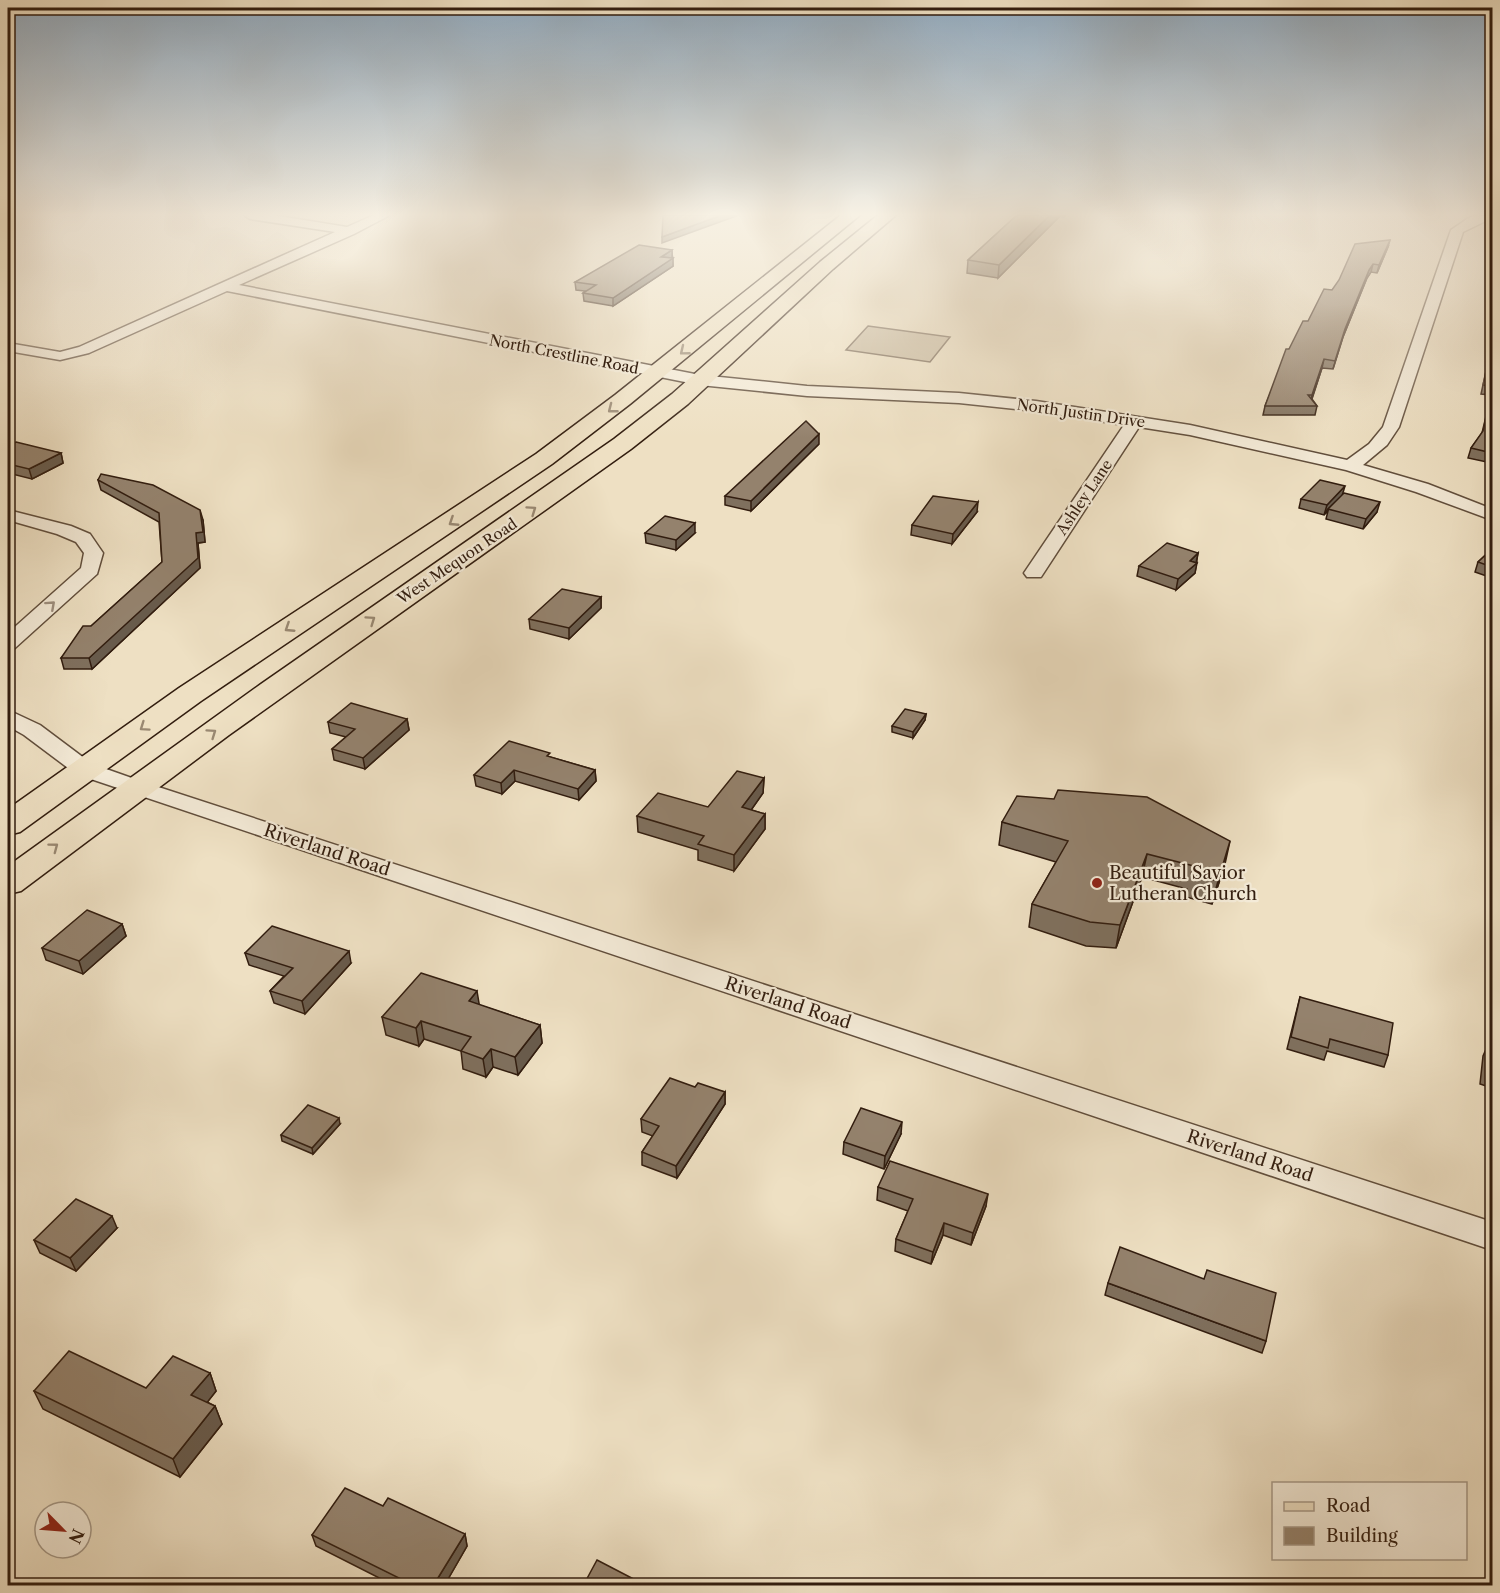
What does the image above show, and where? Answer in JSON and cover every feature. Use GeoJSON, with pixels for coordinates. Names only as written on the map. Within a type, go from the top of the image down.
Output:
{"type":"FeatureCollection","features":[{"type":"Feature","properties":{"kind":"main road","name":"West Mequon Road"},"geometry":{"type":"LineString","coordinates":[[8,825],[84,769],[251,653],[473,509],[546,458],[657,372],[757,289]]}},
{"type":"Feature","properties":{"kind":"main road","name":"West Mequon Road"},"geometry":{"type":"LineString","coordinates":[[8,883],[135,787],[434,575],[566,486],[651,423],[800,289]]}},
{"type":"Feature","properties":{"kind":"street"},"geometry":{"type":"LineString","coordinates":[[8,347],[60,356],[84,350],[216,289]]}},
{"type":"Feature","properties":{"kind":"street","name":"North Crestline Road"},"geometry":{"type":"LineString","coordinates":[[240,289],[657,372]]}},
{"type":"Feature","properties":{"kind":"street"},"geometry":{"type":"LineString","coordinates":[[1350,466],[1376,447],[1393,428],[1398,406],[1436,289]]}},
{"type":"Feature","properties":{"kind":"street","name":"North Justin Drive"},"geometry":{"type":"LineString","coordinates":[[657,372],[700,380],[807,391],[959,398],[1135,421],[1255,442],[1350,466],[1422,488],[1492,515]]}},
{"type":"Feature","properties":{"kind":"street","name":"Ashley Lane"},"geometry":{"type":"LineString","coordinates":[[1034,573],[1135,421]]}},
{"type":"Feature","properties":{"kind":"street"},"geometry":{"type":"LineString","coordinates":[[8,515],[64,530],[83,538],[94,553],[90,570],[8,645]]}},
{"type":"Feature","properties":{"kind":"street","name":"Riverland Road"},"geometry":{"type":"LineString","coordinates":[[8,717],[32,730],[84,769],[135,787],[1492,1236]]}},
{"type":"Feature","properties":{"kind":"shaded area"},"geometry":{"type":"Polygon","coordinates":[[[868,326],[950,337],[930,362],[846,350],[868,326]]]}},
{"type":"Feature","properties":{"kind":"building"},"geometry":{"type":"Polygon","coordinates":[[[589,289],[626,289],[613,298],[583,293],[589,289]]]}},
{"type":"Feature","properties":{"kind":"building"},"geometry":{"type":"Polygon","coordinates":[[[1324,289],[1361,289],[1335,361],[1324,359],[1312,395],[1308,395],[1317,406],[1265,406],[1286,349],[1289,349],[1303,321],[1308,321],[1324,289]]]}},
{"type":"Feature","properties":{"kind":"building"},"geometry":{"type":"Polygon","coordinates":[[[1492,346],[1492,386],[1483,385],[1492,346]]]}},
{"type":"Feature","properties":{"kind":"building"},"geometry":{"type":"Polygon","coordinates":[[[1492,390],[1492,453],[1471,448],[1483,431],[1492,390]]]}},
{"type":"Feature","properties":{"kind":"building"},"geometry":{"type":"Polygon","coordinates":[[[806,421],[819,434],[751,501],[725,496],[806,421]]]}},
{"type":"Feature","properties":{"kind":"building"},"geometry":{"type":"Polygon","coordinates":[[[16,442],[61,453],[29,469],[8,464],[8,444],[16,442]]]}},
{"type":"Feature","properties":{"kind":"building"},"geometry":{"type":"Polygon","coordinates":[[[101,474],[153,485],[200,510],[203,532],[196,533],[198,558],[89,658],[61,658],[83,626],[91,626],[162,562],[159,513],[98,480],[101,474]]]}},
{"type":"Feature","properties":{"kind":"building"},"geometry":{"type":"Polygon","coordinates":[[[1320,480],[1345,486],[1327,505],[1301,499],[1320,480]]]}},
{"type":"Feature","properties":{"kind":"building"},"geometry":{"type":"Polygon","coordinates":[[[1344,493],[1380,502],[1366,519],[1328,509],[1344,493]]]}},
{"type":"Feature","properties":{"kind":"building"},"geometry":{"type":"Polygon","coordinates":[[[933,496],[978,502],[953,534],[912,525],[933,496]]]}},
{"type":"Feature","properties":{"kind":"building"},"geometry":{"type":"Polygon","coordinates":[[[665,516],[695,523],[676,540],[645,533],[665,516]]]}},
{"type":"Feature","properties":{"kind":"building"},"geometry":{"type":"Polygon","coordinates":[[[1167,543],[1198,553],[1190,561],[1197,563],[1178,579],[1139,566],[1167,543]]]}},
{"type":"Feature","properties":{"kind":"building"},"geometry":{"type":"Polygon","coordinates":[[[1492,549],[1492,567],[1478,562],[1492,549]]]}},
{"type":"Feature","properties":{"kind":"building"},"geometry":{"type":"Polygon","coordinates":[[[562,589],[601,597],[569,628],[529,619],[562,589]]]}},
{"type":"Feature","properties":{"kind":"building"},"geometry":{"type":"Polygon","coordinates":[[[351,703],[407,719],[363,758],[332,749],[355,729],[328,722],[351,703]]]}},
{"type":"Feature","properties":{"kind":"building"},"geometry":{"type":"Polygon","coordinates":[[[905,709],[926,714],[913,732],[892,726],[905,709]]]}},
{"type":"Feature","properties":{"kind":"building"},"geometry":{"type":"Polygon","coordinates":[[[509,741],[550,753],[547,756],[595,770],[578,789],[514,770],[501,783],[474,775],[509,741]]]}},
{"type":"Feature","properties":{"kind":"building"},"geometry":{"type":"Polygon","coordinates":[[[737,771],[764,778],[742,807],[765,814],[734,855],[698,844],[704,836],[637,816],[658,793],[708,807],[737,771]]]}},
{"type":"Feature","properties":{"kind":"building","name":"Beautiful Savior Lutheran Church"},"geometry":{"type":"Polygon","coordinates":[[[1058,790],[1147,797],[1230,841],[1218,881],[1191,874],[1194,866],[1147,854],[1120,925],[1090,922],[1032,904],[1068,841],[1002,822],[1017,796],[1054,799],[1058,790]]]}},
{"type":"Feature","properties":{"kind":"building"},"geometry":{"type":"Polygon","coordinates":[[[87,910],[122,924],[79,961],[42,948],[87,910]]]}},
{"type":"Feature","properties":{"kind":"building"},"geometry":{"type":"Polygon","coordinates":[[[272,926],[349,951],[302,1001],[270,991],[293,968],[245,953],[272,926]]]}},
{"type":"Feature","properties":{"kind":"building"},"geometry":{"type":"Polygon","coordinates":[[[421,973],[477,991],[469,1001],[540,1025],[515,1057],[491,1049],[483,1059],[461,1051],[471,1037],[421,1021],[416,1028],[382,1017],[421,973]]]}},
{"type":"Feature","properties":{"kind":"building"},"geometry":{"type":"Polygon","coordinates":[[[1300,997],[1393,1023],[1388,1055],[1330,1039],[1328,1048],[1291,1037],[1300,997]]]}},
{"type":"Feature","properties":{"kind":"building"},"geometry":{"type":"Polygon","coordinates":[[[1492,1038],[1492,1067],[1488,1066],[1492,1038]]]}},
{"type":"Feature","properties":{"kind":"building"},"geometry":{"type":"Polygon","coordinates":[[[670,1078],[695,1087],[698,1083],[725,1092],[676,1166],[642,1152],[659,1126],[641,1119],[670,1078]]]}},
{"type":"Feature","properties":{"kind":"building"},"geometry":{"type":"Polygon","coordinates":[[[308,1105],[339,1118],[312,1148],[281,1135],[308,1105]]]}},
{"type":"Feature","properties":{"kind":"building"},"geometry":{"type":"Polygon","coordinates":[[[861,1108],[902,1122],[885,1156],[844,1142],[861,1108]]]}},
{"type":"Feature","properties":{"kind":"building"},"geometry":{"type":"Polygon","coordinates":[[[890,1161],[988,1194],[973,1233],[944,1223],[933,1252],[896,1239],[913,1199],[878,1187],[890,1161]]]}},
{"type":"Feature","properties":{"kind":"building"},"geometry":{"type":"Polygon","coordinates":[[[76,1199],[112,1216],[70,1258],[34,1240],[76,1199]]]}},
{"type":"Feature","properties":{"kind":"building"},"geometry":{"type":"Polygon","coordinates":[[[1120,1247],[1204,1279],[1207,1270],[1276,1293],[1266,1341],[1108,1283],[1120,1247]]]}},
{"type":"Feature","properties":{"kind":"building"},"geometry":{"type":"Polygon","coordinates":[[[69,1351],[146,1388],[173,1356],[210,1373],[191,1395],[215,1406],[173,1459],[34,1391],[69,1351]]]}},
{"type":"Feature","properties":{"kind":"building"},"geometry":{"type":"Polygon","coordinates":[[[345,1488],[383,1506],[388,1498],[465,1534],[433,1586],[415,1586],[312,1535],[345,1488]]]}},
{"type":"Feature","properties":{"kind":"building"},"geometry":{"type":"Polygon","coordinates":[[[597,1560],[647,1586],[583,1586],[597,1560]]]}},
{"type":"Feature","properties":{"kind":"place","name":"Beautiful Savior Lutheran Church"},"geometry":{"type":"Point","coordinates":[1097,883]}}]}
